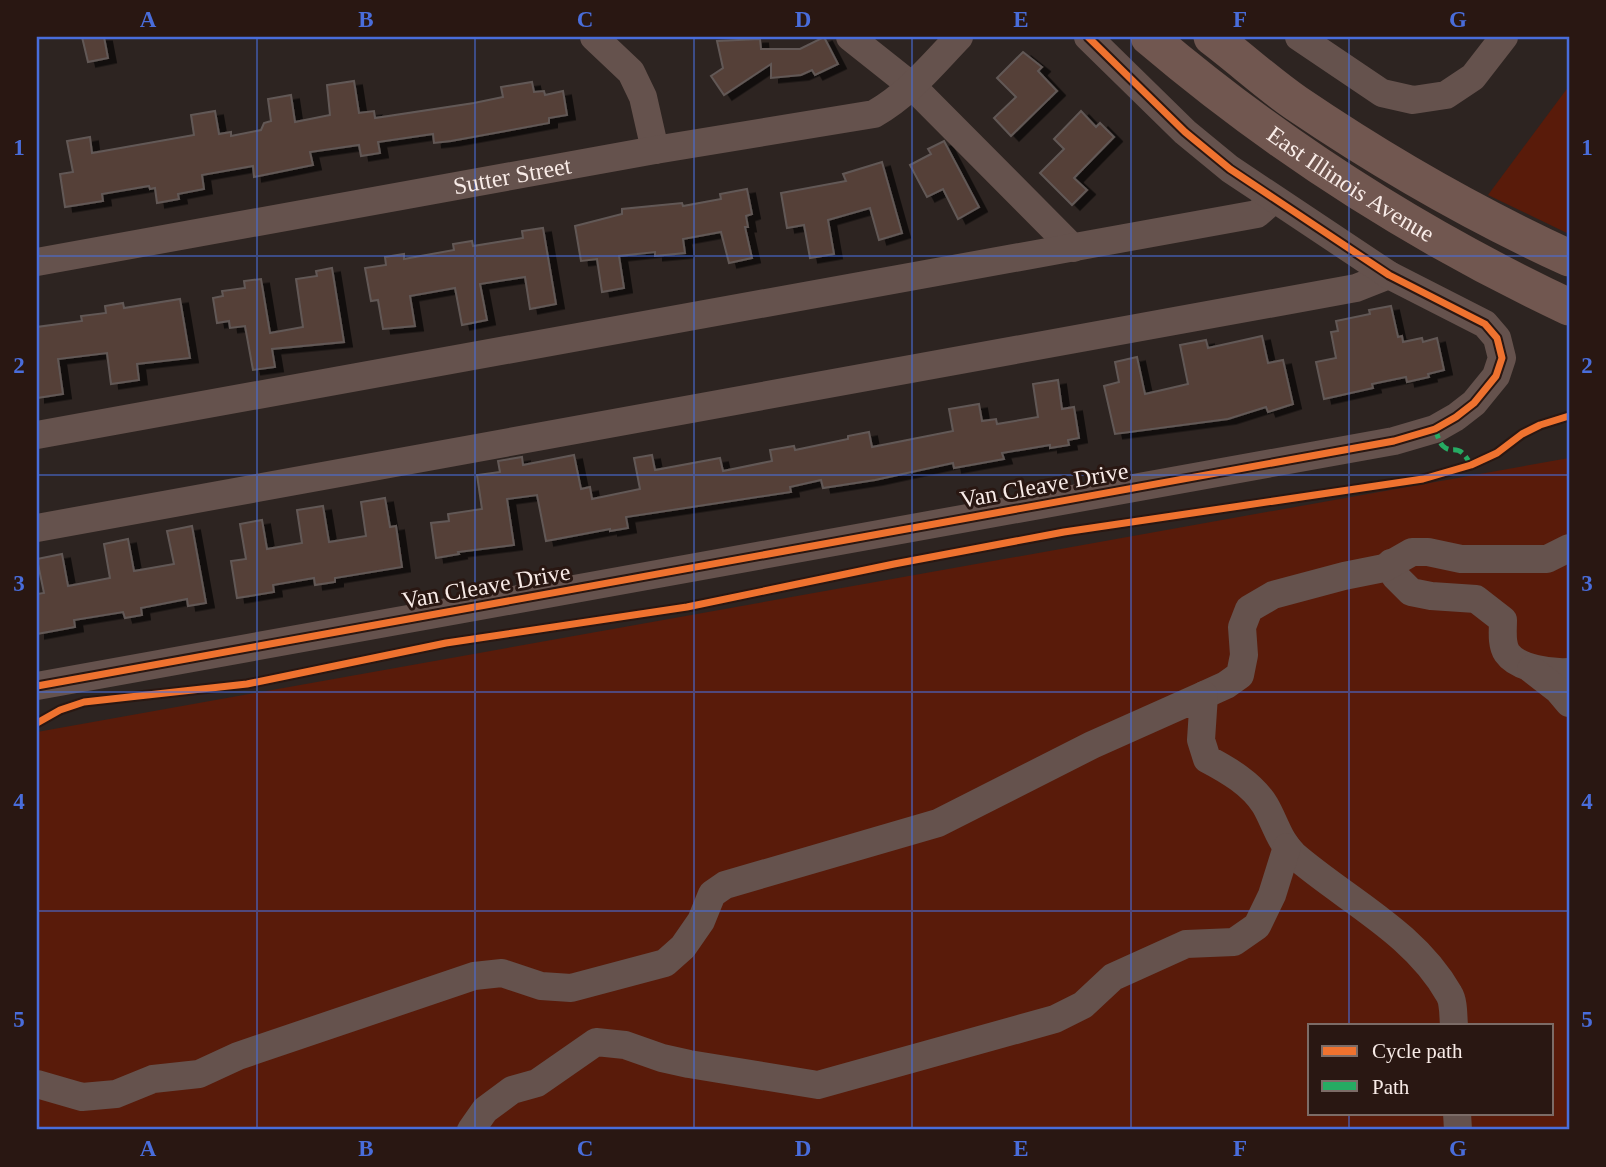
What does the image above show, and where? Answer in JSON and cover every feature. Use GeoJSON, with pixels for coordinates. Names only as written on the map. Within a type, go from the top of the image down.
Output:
{"type":"FeatureCollection","features":[{"type":"Feature","properties":{"kind":"main road","name":"East Illinois Avenue"},"geometry":{"type":"LineString","coordinates":[[1149,37],[1189,71],[1263,126],[1347,184],[1446,245],[1569,307]]}},
{"type":"Feature","properties":{"kind":"main road","name":"East Illinois Avenue"},"geometry":{"type":"LineString","coordinates":[[1212,37],[1294,101],[1373,154],[1505,228],[1569,257]]}},
{"type":"Feature","properties":{"kind":"street"},"geometry":{"type":"LineString","coordinates":[[594,37],[631,72],[643,97],[655,150]]}},
{"type":"Feature","properties":{"kind":"street"},"geometry":{"type":"LineString","coordinates":[[850,37],[913,87],[1073,247]]}},
{"type":"Feature","properties":{"kind":"street","name":"Sutter Street"},"geometry":{"type":"LineString","coordinates":[[37,262],[655,150],[874,114],[913,87],[959,37]]}},
{"type":"Feature","properties":{"kind":"street","name":"Van Cleave Drive"},"geometry":{"type":"LineString","coordinates":[[37,686],[1405,438],[1435,429],[1475,403],[1496,376],[1502,358],[1497,338],[1485,324],[1389,275],[1230,169],[1185,132],[1088,37]]}},
{"type":"Feature","properties":{"kind":"street"},"geometry":{"type":"LineString","coordinates":[[1299,37],[1382,93],[1413,100],[1446,95],[1473,77],[1504,37]]}},
{"type":"Feature","properties":{"kind":"street"},"geometry":{"type":"LineString","coordinates":[[37,435],[1257,214],[1273,200]]}},
{"type":"Feature","properties":{"kind":"street"},"geometry":{"type":"LineString","coordinates":[[37,528],[1356,288],[1389,275]]}},
{"type":"Feature","properties":{"kind":"street"},"geometry":{"type":"LineString","coordinates":[[37,1084],[82,1097],[116,1094],[153,1079],[199,1074],[238,1056],[474,976],[502,973],[541,986],[571,988],[665,963],[683,947],[712,894],[725,886],[938,824],[1092,744],[1226,685],[1240,675],[1244,655],[1242,627],[1249,609],[1273,595],[1384,568],[1412,552],[1428,552],[1461,559],[1547,559],[1569,548]]}},
{"type":"Feature","properties":{"kind":"street"},"geometry":{"type":"LineString","coordinates":[[1391,564],[1395,576],[1410,592],[1476,599],[1503,620],[1503,642],[1507,654],[1529,667],[1558,690],[1569,703]]}},
{"type":"Feature","properties":{"kind":"street"},"geometry":{"type":"LineString","coordinates":[[1529,667],[1550,672],[1569,672]]}},
{"type":"Feature","properties":{"kind":"street"},"geometry":{"type":"LineString","coordinates":[[1204,695],[1201,740],[1207,760],[1234,773],[1265,804],[1277,833],[1293,854],[1375,914],[1423,959],[1451,996],[1454,1024]]}},
{"type":"Feature","properties":{"kind":"street"},"geometry":{"type":"LineString","coordinates":[[471,1130],[485,1110],[512,1090],[537,1083],[596,1042],[625,1045],[689,1064],[818,1085],[1055,1019],[1083,1004],[1113,977],[1186,944],[1234,942],[1257,926],[1272,895],[1287,847]]}},
{"type":"Feature","properties":{"kind":"shaded area"},"geometry":{"type":"Polygon","coordinates":[[[1569,86],[1569,234],[1488,195],[1569,86]]]}},
{"type":"Feature","properties":{"kind":"shaded area"},"geometry":{"type":"Polygon","coordinates":[[[1569,458],[1569,1130],[37,1130],[37,732],[1569,458]]]}},
{"type":"Feature","properties":{"kind":"building"},"geometry":{"type":"Polygon","coordinates":[[[82,37],[104,37],[108,58],[88,62],[82,37]]]}},
{"type":"Feature","properties":{"kind":"building"},"geometry":{"type":"Polygon","coordinates":[[[824,37],[838,64],[815,75],[812,70],[801,75],[771,78],[771,64],[724,95],[711,76],[723,68],[717,41],[760,39],[761,49],[800,49],[824,37]]]}},
{"type":"Feature","properties":{"kind":"building"},"geometry":{"type":"Polygon","coordinates":[[[1023,52],[1042,67],[1038,71],[1057,91],[1011,136],[994,118],[1016,97],[997,78],[1023,52]]]}},
{"type":"Feature","properties":{"kind":"building"},"geometry":{"type":"Polygon","coordinates":[[[354,81],[359,113],[374,111],[375,118],[503,97],[501,87],[532,82],[534,92],[544,91],[545,95],[563,91],[567,115],[549,118],[549,123],[451,141],[434,143],[433,134],[378,142],[380,153],[361,156],[359,145],[310,152],[313,165],[254,177],[253,166],[202,175],[204,189],[178,194],[179,199],[157,203],[155,188],[150,189],[149,186],[102,194],[103,201],[65,207],[60,174],[73,172],[67,141],[90,137],[92,153],[194,135],[191,115],[215,111],[219,134],[231,132],[231,136],[261,130],[264,123],[271,121],[268,99],[291,95],[295,122],[330,115],[327,85],[354,81]]]}},
{"type":"Feature","properties":{"kind":"building"},"geometry":{"type":"Polygon","coordinates":[[[1081,111],[1096,127],[1100,123],[1114,137],[1074,178],[1087,190],[1072,205],[1040,173],[1064,149],[1054,139],[1081,111]]]}},
{"type":"Feature","properties":{"kind":"building"},"geometry":{"type":"Polygon","coordinates":[[[944,141],[979,207],[958,219],[943,189],[927,197],[910,165],[931,154],[928,149],[944,141]]]}},
{"type":"Feature","properties":{"kind":"building"},"geometry":{"type":"Polygon","coordinates":[[[882,162],[902,233],[879,240],[870,208],[828,220],[834,254],[810,258],[804,225],[787,228],[781,193],[846,181],[843,174],[882,162]]]}},
{"type":"Feature","properties":{"kind":"building"},"geometry":{"type":"Polygon","coordinates":[[[747,189],[752,214],[746,216],[748,227],[745,227],[752,258],[729,263],[721,232],[683,239],[685,253],[655,256],[655,252],[619,256],[624,288],[602,292],[597,259],[581,261],[575,226],[622,214],[622,209],[682,203],[683,206],[721,199],[720,194],[747,189]]]}},
{"type":"Feature","properties":{"kind":"building"},"geometry":{"type":"Polygon","coordinates":[[[543,228],[556,304],[530,309],[525,277],[480,284],[487,320],[462,325],[455,288],[410,296],[415,326],[383,329],[378,300],[371,301],[365,268],[386,265],[385,257],[404,254],[404,259],[454,250],[453,244],[472,241],[473,246],[523,238],[522,231],[543,228]]]}},
{"type":"Feature","properties":{"kind":"building"},"geometry":{"type":"Polygon","coordinates":[[[332,268],[344,342],[272,349],[275,367],[253,370],[245,326],[230,328],[229,321],[217,323],[213,298],[223,296],[222,291],[245,288],[244,281],[261,279],[270,333],[303,327],[296,279],[317,276],[316,271],[332,268]]]}},
{"type":"Feature","properties":{"kind":"building"},"geometry":{"type":"Polygon","coordinates":[[[180,299],[190,358],[137,364],[139,380],[111,384],[107,353],[58,359],[63,394],[37,398],[37,327],[82,321],[81,316],[106,313],[105,306],[123,303],[124,308],[180,299]]]}},
{"type":"Feature","properties":{"kind":"building"},"geometry":{"type":"Polygon","coordinates":[[[1391,306],[1398,337],[1402,336],[1403,342],[1422,338],[1423,342],[1437,338],[1444,370],[1407,382],[1406,377],[1372,384],[1373,388],[1324,399],[1316,362],[1336,358],[1331,332],[1338,331],[1336,321],[1370,314],[1369,310],[1391,306]]]}},
{"type":"Feature","properties":{"kind":"building"},"geometry":{"type":"Polygon","coordinates":[[[1262,336],[1268,363],[1283,360],[1293,404],[1268,412],[1266,407],[1228,419],[1115,434],[1104,386],[1119,382],[1115,362],[1137,357],[1145,394],[1188,384],[1180,345],[1206,340],[1208,348],[1262,336]]]}},
{"type":"Feature","properties":{"kind":"building"},"geometry":{"type":"Polygon","coordinates":[[[1058,380],[1062,409],[1074,407],[1079,438],[1068,440],[1069,445],[1050,448],[1050,445],[1002,453],[1004,459],[954,468],[953,463],[823,488],[821,480],[790,487],[791,492],[626,517],[628,528],[546,541],[537,495],[507,499],[514,545],[458,552],[459,554],[436,558],[431,523],[449,521],[448,514],[482,509],[477,475],[500,472],[498,461],[522,457],[523,465],[574,455],[581,489],[590,487],[592,499],[640,489],[634,458],[652,455],[655,470],[720,458],[723,471],[772,461],[770,450],[794,446],[795,450],[869,432],[872,447],[953,431],[949,409],[979,404],[982,421],[996,419],[997,424],[1038,417],[1033,384],[1058,380]]]}},
{"type":"Feature","properties":{"kind":"building"},"geometry":{"type":"Polygon","coordinates":[[[385,498],[390,527],[396,526],[402,567],[335,578],[335,582],[315,585],[314,578],[273,585],[274,592],[237,598],[231,561],[246,559],[240,524],[262,520],[267,549],[302,543],[297,510],[323,506],[329,542],[366,536],[361,502],[385,498]]]}},
{"type":"Feature","properties":{"kind":"building"},"geometry":{"type":"Polygon","coordinates":[[[192,526],[206,603],[188,606],[187,599],[141,608],[142,615],[125,618],[123,612],[74,620],[75,627],[37,634],[37,594],[44,593],[37,559],[62,554],[68,586],[110,578],[104,544],[128,539],[134,571],[174,564],[167,531],[192,526]]]}},
{"type":"Feature","properties":{"kind":"marked path"},"geometry":{"type":"LineString","coordinates":[[1435,429],[1443,446],[1462,453],[1471,465]]}},
{"type":"Feature","properties":{"kind":"cycle path"},"geometry":{"type":"LineString","coordinates":[[37,686],[1394,441],[1435,429],[1474,403],[1496,376],[1502,358],[1497,338],[1485,324],[1389,275],[1230,169],[1185,132],[1088,37]]}},
{"type":"Feature","properties":{"kind":"cycle path"},"geometry":{"type":"LineString","coordinates":[[37,723],[60,710],[84,702],[247,684],[446,643],[687,607],[1064,532],[1423,479],[1471,465],[1497,453],[1522,434],[1569,416]]}}]}
